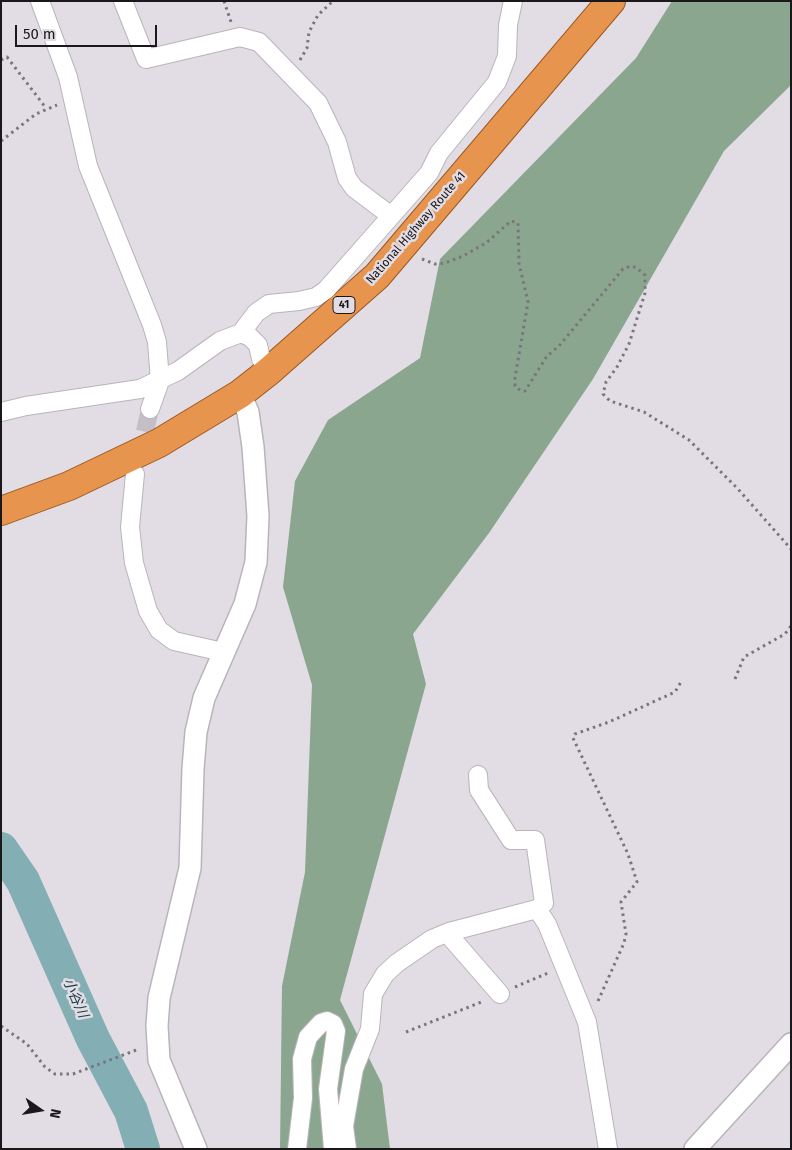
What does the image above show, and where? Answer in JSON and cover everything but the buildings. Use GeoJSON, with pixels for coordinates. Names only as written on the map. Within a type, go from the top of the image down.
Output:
{"type":"FeatureCollection","features":[{"type":"Feature","properties":{"kind":"highway","name":"National Highway Route 41"},"geometry":{"type":"LineString","coordinates":[[1,511],[69,486],[159,443],[240,394],[268,372],[377,276],[611,1]]}},
{"type":"Feature","properties":{"kind":"street"},"geometry":{"type":"LineString","coordinates":[[40,1],[68,77],[88,166],[152,325],[156,342],[160,381],[150,410]]}},
{"type":"Feature","properties":{"kind":"street"},"geometry":{"type":"LineString","coordinates":[[123,1],[146,59],[240,37],[259,42],[318,103],[337,142],[350,183],[391,216]]}},
{"type":"Feature","properties":{"kind":"street"},"geometry":{"type":"LineString","coordinates":[[1,412],[26,406],[140,388],[160,381],[220,341],[241,334],[256,313],[269,304],[299,301],[316,296],[326,290],[430,173],[439,153],[496,82],[507,56],[508,25],[513,1]]}},
{"type":"Feature","properties":{"kind":"street"},"geometry":{"type":"LineString","coordinates":[[241,334],[250,337],[258,345],[261,359],[268,372]]}},
{"type":"Feature","properties":{"kind":"street"},"geometry":{"type":"LineString","coordinates":[[196,1149],[159,1060],[157,1026],[159,998],[190,868],[196,732],[204,698],[245,604],[256,562],[258,516],[253,446],[248,412],[240,394]]}},
{"type":"Feature","properties":{"kind":"street"},"geometry":{"type":"LineString","coordinates":[[135,474],[130,527],[134,563],[148,611],[159,630],[174,641],[223,652]]}},
{"type":"Feature","properties":{"kind":"street"},"geometry":{"type":"LineString","coordinates":[[347,1149],[344,1126],[354,1069],[370,1029],[373,994],[385,974],[397,963],[432,939],[447,933],[537,909],[544,903],[535,840],[511,840],[480,790],[478,775]]}},
{"type":"Feature","properties":{"kind":"street"},"geometry":{"type":"LineString","coordinates":[[537,909],[551,932],[587,1022],[608,1149]]}},
{"type":"Feature","properties":{"kind":"street"},"geometry":{"type":"LineString","coordinates":[[447,933],[500,994]]}},
{"type":"Feature","properties":{"kind":"street"},"geometry":{"type":"LineString","coordinates":[[297,1149],[303,1098],[302,1059],[308,1037],[320,1023],[327,1021],[332,1024],[336,1031],[328,1089],[333,1149]]}},
{"type":"Feature","properties":{"kind":"street"},"geometry":{"type":"LineString","coordinates":[[695,1149],[791,1044]]}},
{"type":"Feature","properties":{"kind":"path"},"geometry":{"type":"LineString","coordinates":[[290,76],[307,48],[309,32],[318,15],[333,1]]}},
{"type":"Feature","properties":{"kind":"path"},"geometry":{"type":"LineString","coordinates":[[1,60],[7,57],[46,108]]}},
{"type":"Feature","properties":{"kind":"path"},"geometry":{"type":"LineString","coordinates":[[1,141],[15,128],[46,108],[73,103]]}},
{"type":"Feature","properties":{"kind":"path"},"geometry":{"type":"LineString","coordinates":[[404,244],[426,262],[445,263],[463,256],[486,243],[511,221],[518,223],[519,263],[528,302],[515,378],[515,386],[521,391],[525,391],[547,356],[559,346],[623,269],[631,266],[638,268],[647,280],[643,301],[629,344],[606,382],[603,394],[610,401],[644,412],[689,440],[738,489],[791,549]]}},
{"type":"Feature","properties":{"kind":"path"},"geometry":{"type":"LineString","coordinates":[[736,679],[744,657],[786,634],[791,626]]}},
{"type":"Feature","properties":{"kind":"path"},"geometry":{"type":"LineString","coordinates":[[587,1022],[592,1017],[624,943],[626,934],[621,902],[637,882],[628,854],[573,738],[575,734],[609,722],[675,692],[681,682]]}},
{"type":"Feature","properties":{"kind":"path"},"geometry":{"type":"LineString","coordinates":[[1,1026],[26,1044],[44,1067],[55,1074],[73,1074],[142,1048]]}},
{"type":"Feature","properties":{"kind":"green space"},"geometry":{"type":"Polygon","coordinates":[[[672,1],[791,1],[791,85],[724,151],[593,379],[489,533],[413,634],[426,684],[340,1000],[382,1084],[390,1149],[280,1149],[282,986],[305,872],[312,685],[283,587],[295,481],[328,420],[420,358],[440,259],[636,58],[672,1]]]}},
{"type":"Feature","properties":{"kind":"waterway","name":"小谷川"},"geometry":{"type":"LineString","coordinates":[[1,849],[23,881],[93,1039],[131,1111],[143,1149]]}},
{"type":"Feature","properties":{"kind":"tunnel"},"geometry":{"type":"LineString","coordinates":[[139,458],[150,409]]}}]}
